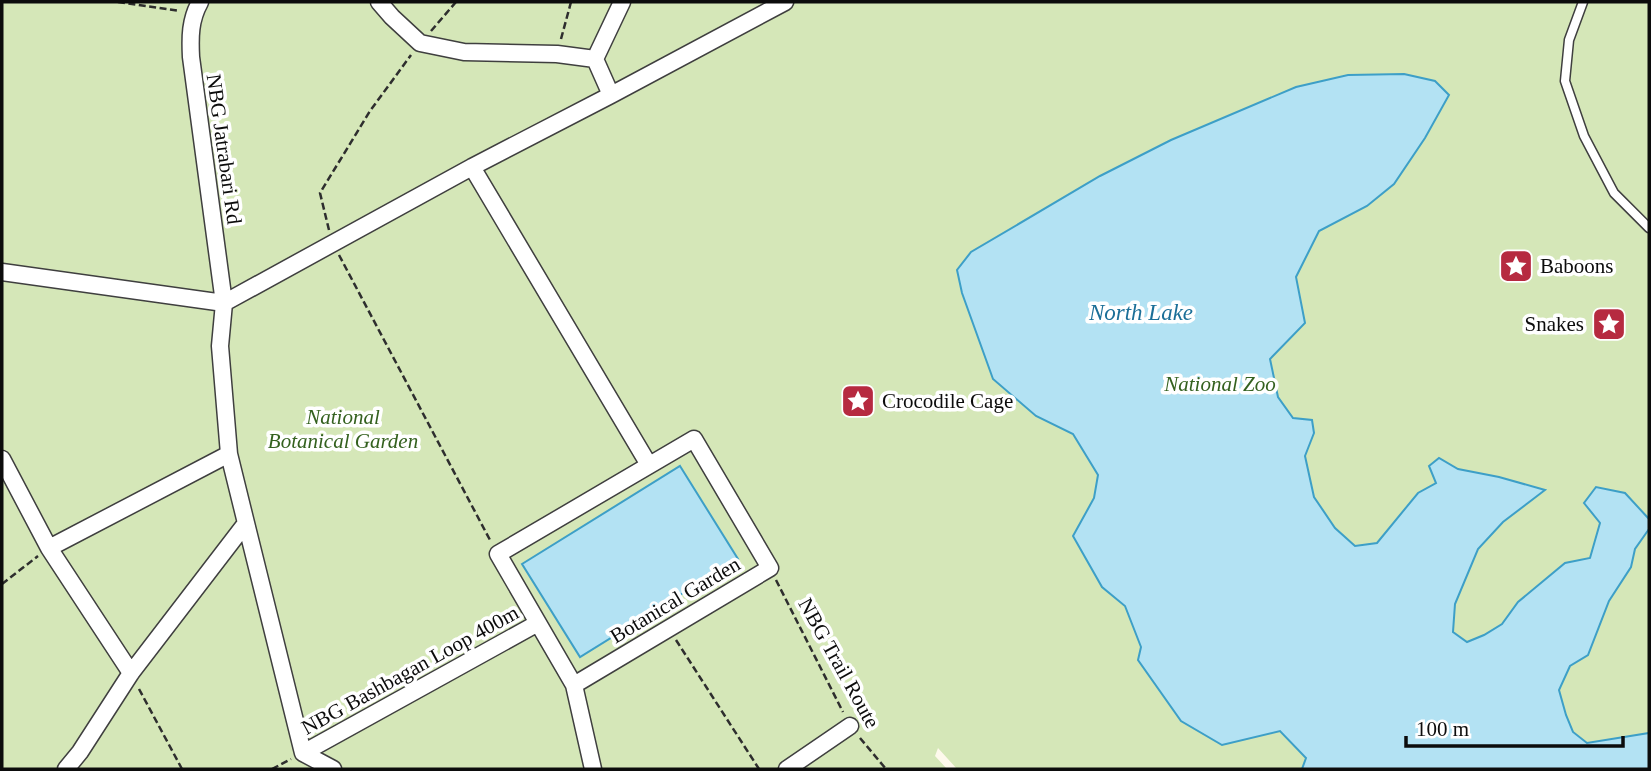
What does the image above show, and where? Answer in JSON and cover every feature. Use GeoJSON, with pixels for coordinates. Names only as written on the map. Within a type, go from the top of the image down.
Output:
{"type":"FeatureCollection","features":[{"type":"Feature","properties":{"kind":"street"},"geometry":{"type":"LineString","coordinates":[[379,2],[420,43],[464,52],[557,54],[595,59]]}},
{"type":"Feature","properties":{"kind":"street"},"geometry":{"type":"LineString","coordinates":[[611,95],[595,59],[622,2]]}},
{"type":"Feature","properties":{"kind":"street"},"geometry":{"type":"LineString","coordinates":[[2,272],[224,303],[472,167],[785,2]]}},
{"type":"Feature","properties":{"kind":"street","name":"NBG Jatrabari Rd"},"geometry":{"type":"LineString","coordinates":[[197,7],[190,33],[191,57],[224,303],[220,346],[229,454],[246,523]]}},
{"type":"Feature","properties":{"kind":"street"},"geometry":{"type":"LineString","coordinates":[[472,167],[649,464]]}},
{"type":"Feature","properties":{"kind":"street","name":"Botanical Garden"},"geometry":{"type":"LineString","coordinates":[[498,554],[694,439],[770,568],[574,685]]}},
{"type":"Feature","properties":{"kind":"street"},"geometry":{"type":"LineString","coordinates":[[49,548],[229,454]]}},
{"type":"Feature","properties":{"kind":"street"},"geometry":{"type":"LineString","coordinates":[[2,459],[49,548],[131,673]]}},
{"type":"Feature","properties":{"kind":"street"},"geometry":{"type":"LineString","coordinates":[[66,769],[131,673],[246,523]]}},
{"type":"Feature","properties":{"kind":"street"},"geometry":{"type":"LineString","coordinates":[[246,523],[303,753]]}},
{"type":"Feature","properties":{"kind":"street"},"geometry":{"type":"LineString","coordinates":[[498,554],[538,623]]}},
{"type":"Feature","properties":{"kind":"street","name":"NBG Bashbagan Loop 400m"},"geometry":{"type":"LineString","coordinates":[[303,753],[538,623],[574,685],[593,769]]}},
{"type":"Feature","properties":{"kind":"street"},"geometry":{"type":"LineString","coordinates":[[787,769],[850,726]]}},
{"type":"Feature","properties":{"kind":"street","name":"NBG Bashbagan Loop 400m"},"geometry":{"type":"LineString","coordinates":[[303,753],[333,769]]}},
{"type":"Feature","properties":{"kind":"lane"},"geometry":{"type":"LineString","coordinates":[[1583,2],[1569,40],[1565,81],[1584,136],[1614,194],[1649,228]]}},
{"type":"Feature","properties":{"kind":"path"},"geometry":{"type":"LineString","coordinates":[[118,2],[197,7]]}},
{"type":"Feature","properties":{"kind":"path"},"geometry":{"type":"LineString","coordinates":[[456,2],[420,43],[370,111],[320,193],[332,243],[498,554]]}},
{"type":"Feature","properties":{"kind":"path"},"geometry":{"type":"LineString","coordinates":[[557,54],[571,2]]}},
{"type":"Feature","properties":{"kind":"path"},"geometry":{"type":"LineString","coordinates":[[2,584],[49,548]]}},
{"type":"Feature","properties":{"kind":"path","name":"NBG Trail Route"},"geometry":{"type":"LineString","coordinates":[[770,568],[850,726],[886,769]]}},
{"type":"Feature","properties":{"kind":"path"},"geometry":{"type":"LineString","coordinates":[[668,629],[759,769]]}},
{"type":"Feature","properties":{"kind":"path"},"geometry":{"type":"LineString","coordinates":[[131,673],[182,769]]}},
{"type":"Feature","properties":{"kind":"path"},"geometry":{"type":"LineString","coordinates":[[272,769],[303,753]]}},
{"type":"Feature","properties":{"kind":"green space"},"geometry":{"type":"Polygon","coordinates":[[[2,2],[1649,2],[1649,769],[957,769],[938,748],[935,756],[947,769],[2,769],[2,2]]]}},
{"type":"Feature","properties":{"kind":"water","name":"North Lake"},"geometry":{"type":"Polygon","coordinates":[[[1404,74],[1435,81],[1449,95],[1425,138],[1394,184],[1367,206],[1319,231],[1296,277],[1305,323],[1270,359],[1278,397],[1293,418],[1312,420],[1314,433],[1305,456],[1314,497],[1335,528],[1355,546],[1377,543],[1418,493],[1436,483],[1429,466],[1439,458],[1458,469],[1545,490],[1503,522],[1478,549],[1455,604],[1453,632],[1467,642],[1502,624],[1518,602],[1565,563],[1590,558],[1600,523],[1584,503],[1596,487],[1625,493],[1649,519],[1649,529],[1635,549],[1631,567],[1609,601],[1588,655],[1570,666],[1559,690],[1573,732],[1587,743],[1649,733],[1649,769],[1302,769],[1306,758],[1280,731],[1222,745],[1181,721],[1138,660],[1141,647],[1125,606],[1102,587],[1073,536],[1094,498],[1098,475],[1073,434],[1036,416],[993,379],[962,293],[957,270],[971,252],[1100,176],[1171,140],[1296,87],[1348,75],[1404,74]]]}},
{"type":"Feature","properties":{"kind":"water"},"geometry":{"type":"Polygon","coordinates":[[[680,466],[738,559],[580,657],[522,564],[680,466]]]}},
{"type":"Feature","properties":{"kind":"place","name":"Baboons"},"geometry":{"type":"Point","coordinates":[1516,266]}},
{"type":"Feature","properties":{"kind":"place","name":"Snakes"},"geometry":{"type":"Point","coordinates":[1609,324]}},
{"type":"Feature","properties":{"kind":"place","name":"Crocodile Cage"},"geometry":{"type":"Point","coordinates":[858,401]}},
{"type":"Feature","properties":{"kind":"park label","name":"National Zoo"},"geometry":{"type":"Point","coordinates":[1220,384]}},
{"type":"Feature","properties":{"kind":"park label","name":"National Botanical Garden"},"geometry":{"type":"Point","coordinates":[343,429]}}]}
